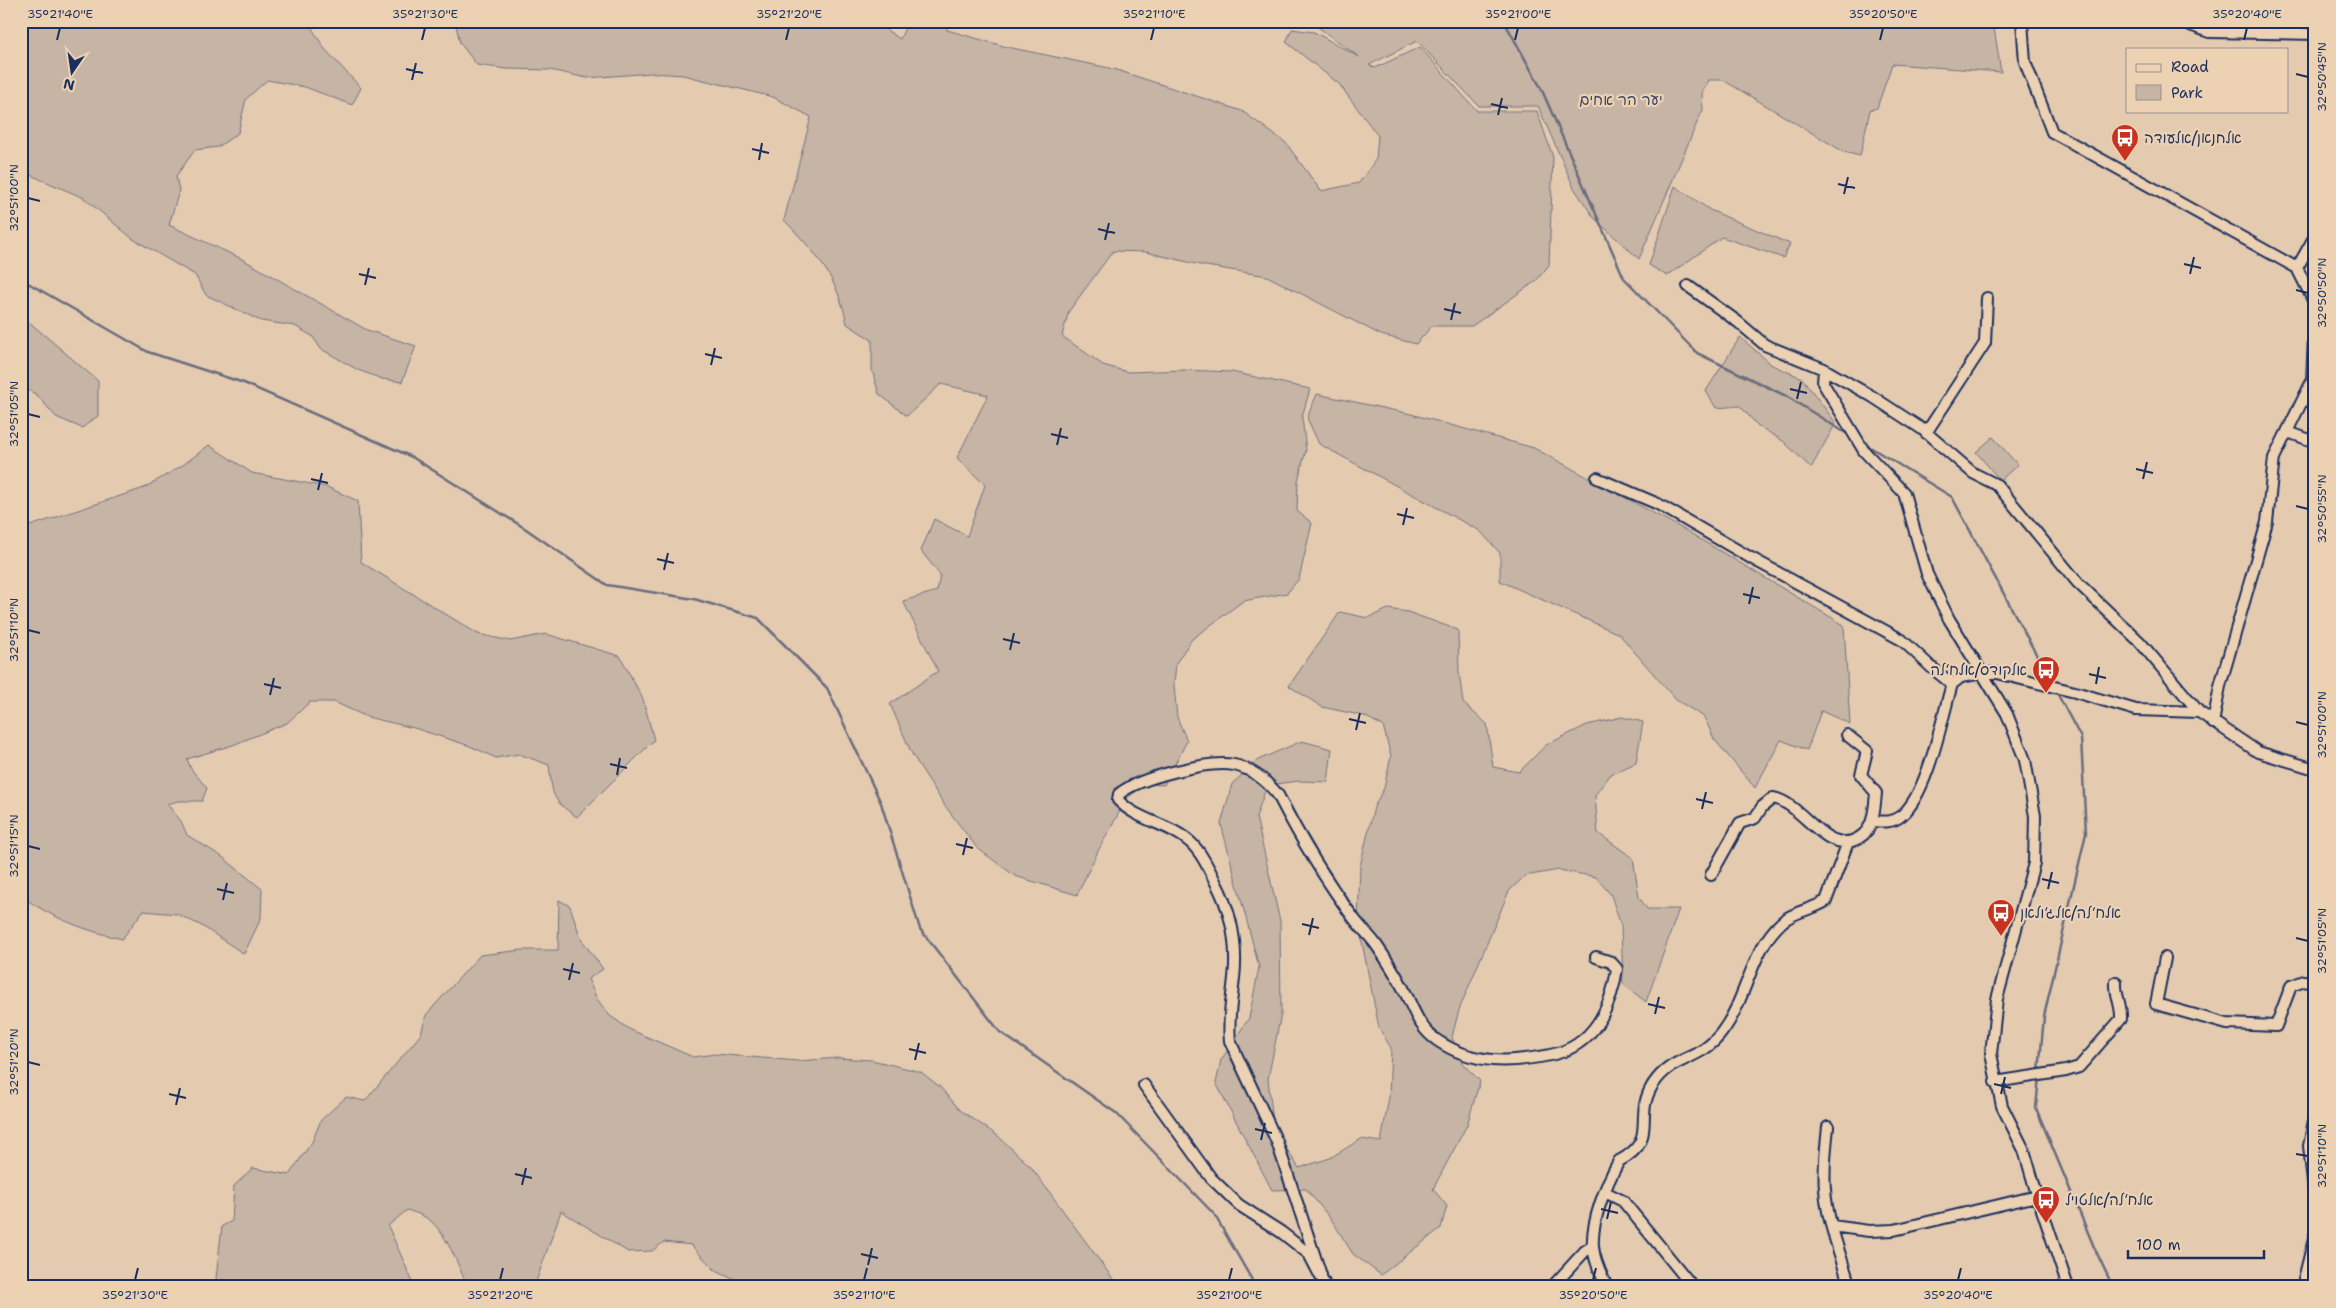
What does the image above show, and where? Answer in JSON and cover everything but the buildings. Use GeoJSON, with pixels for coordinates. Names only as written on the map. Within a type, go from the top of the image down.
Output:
{"type":"FeatureCollection","features":[{"type":"Feature","properties":{"kind":"street"},"geometry":{"type":"LineString","coordinates":[[2022,21],[2025,62],[2052,132],[2297,268],[2315,304]]}},
{"type":"Feature","properties":{"kind":"street"},"geometry":{"type":"LineString","coordinates":[[2179,21],[2209,32],[2312,33]]}},
{"type":"Feature","properties":{"kind":"street"},"geometry":{"type":"LineString","coordinates":[[2297,268],[2315,236]]}},
{"type":"Feature","properties":{"kind":"street"},"geometry":{"type":"LineString","coordinates":[[1688,286],[1738,322],[1765,345],[1824,369],[1873,397],[1926,433],[1973,473],[1997,486],[2078,583],[2140,642],[2199,712],[2258,752],[2315,769]]}},
{"type":"Feature","properties":{"kind":"street"},"geometry":{"type":"LineString","coordinates":[[1926,433],[1985,343],[1987,298]]}},
{"type":"Feature","properties":{"kind":"street"},"geometry":{"type":"LineString","coordinates":[[2213,723],[2220,686],[2267,522],[2274,458],[2314,377],[2315,315]]}},
{"type":"Feature","properties":{"kind":"street"},"geometry":{"type":"LineString","coordinates":[[1824,369],[1823,383],[1864,451],[1904,493],[1927,574],[1949,620],[2007,714],[2025,760],[2035,816],[2034,863],[1997,999],[1991,1054],[1995,1082],[2002,1106],[2024,1150],[2037,1196],[2068,1287]]}},
{"type":"Feature","properties":{"kind":"street"},"geometry":{"type":"LineString","coordinates":[[2288,432],[2315,442]]}},
{"type":"Feature","properties":{"kind":"street"},"geometry":{"type":"LineString","coordinates":[[1596,478],[1658,504],[1751,558],[1902,640],[1931,668],[1952,684]]}},
{"type":"Feature","properties":{"kind":"street"},"geometry":{"type":"LineString","coordinates":[[1873,820],[1886,823],[1901,816],[1915,798],[1926,774],[1952,684],[1961,677],[1982,672],[1997,673],[2136,710],[2199,712]]}},
{"type":"Feature","properties":{"kind":"street"},"geometry":{"type":"LineString","coordinates":[[1711,875],[1740,823],[1755,818],[1762,807],[1773,798],[1779,799],[1804,816],[1828,838],[1841,843],[1861,838],[1867,833],[1873,820],[1876,793],[1862,775],[1867,751],[1847,735]]}},
{"type":"Feature","properties":{"kind":"street"},"geometry":{"type":"LineString","coordinates":[[1326,1287],[1277,1142],[1230,1041],[1228,1026],[1235,965],[1234,937],[1227,904],[1204,859],[1192,844],[1180,834],[1126,808],[1118,800],[1119,794],[1124,790],[1165,774],[1210,765],[1234,765],[1258,775],[1268,782],[1278,795],[1331,885],[1377,946],[1404,989],[1423,1028],[1436,1040],[1466,1054],[1501,1062],[1520,1061],[1554,1055],[1573,1048],[1601,1020],[1614,989],[1617,969],[1611,962],[1596,957]]}},
{"type":"Feature","properties":{"kind":"street"},"geometry":{"type":"LineString","coordinates":[[1607,1287],[1595,1258],[1593,1246],[1596,1221],[1605,1192],[1619,1160],[1630,1155],[1641,1144],[1644,1135],[1644,1102],[1655,1081],[1664,1070],[1674,1063],[1688,1060],[1699,1054],[1722,1032],[1755,962],[1771,935],[1782,922],[1826,901],[1848,842]]}},
{"type":"Feature","properties":{"kind":"street"},"geometry":{"type":"LineString","coordinates":[[2165,958],[2156,1004],[2227,1024],[2276,1026],[2291,986],[2304,981],[2315,983]]}},
{"type":"Feature","properties":{"kind":"street"},"geometry":{"type":"LineString","coordinates":[[1995,1082],[2066,1071],[2079,1067],[2121,1019],[2122,1011],[2116,992],[2116,982]]}},
{"type":"Feature","properties":{"kind":"street"},"geometry":{"type":"LineString","coordinates":[[1144,1085],[1211,1178],[1239,1205],[1281,1232],[1309,1254],[1321,1275]]}},
{"type":"Feature","properties":{"kind":"street"},"geometry":{"type":"LineString","coordinates":[[2315,1115],[2309,1146],[2315,1200]]}},
{"type":"Feature","properties":{"kind":"street"},"geometry":{"type":"LineString","coordinates":[[1828,1127],[1824,1161],[1825,1190],[1832,1226],[1850,1287]]}},
{"type":"Feature","properties":{"kind":"street"},"geometry":{"type":"LineString","coordinates":[[1605,1192],[1623,1201],[1693,1287]]}},
{"type":"Feature","properties":{"kind":"street"},"geometry":{"type":"LineString","coordinates":[[1832,1226],[1869,1231],[1894,1230],[2037,1196]]}},
{"type":"Feature","properties":{"kind":"street"},"geometry":{"type":"LineString","coordinates":[[2302,1287],[2315,1235]]}},
{"type":"Feature","properties":{"kind":"street"},"geometry":{"type":"LineString","coordinates":[[1552,1287],[1585,1250],[1593,1246]]}},
{"type":"Feature","properties":{"kind":"green space"},"geometry":{"type":"Polygon","coordinates":[[[21,21],[304,21],[310,25],[324,48],[361,88],[352,105],[305,87],[267,80],[246,99],[238,133],[218,147],[195,150],[176,176],[179,191],[169,225],[242,259],[367,330],[416,346],[402,382],[382,379],[358,370],[321,349],[312,336],[295,326],[261,321],[206,295],[195,275],[133,239],[84,198],[21,171],[21,21]]]}},
{"type":"Feature","properties":{"kind":"green space","name":"יער הר אחים"},"geometry":{"type":"Polygon","coordinates":[[[455,21],[873,21],[900,39],[908,21],[948,21],[947,30],[1007,47],[1114,69],[1242,111],[1286,143],[1321,191],[1359,183],[1376,159],[1378,136],[1339,84],[1286,42],[1292,29],[1314,32],[1359,57],[1315,25],[1286,21],[1993,21],[2001,72],[1892,64],[1877,108],[1870,110],[1860,156],[1844,152],[1723,80],[1709,80],[1702,93],[1703,110],[1639,259],[1594,218],[1574,188],[1538,106],[1479,106],[1417,41],[1369,65],[1375,68],[1420,47],[1477,111],[1537,111],[1553,157],[1549,265],[1536,281],[1472,326],[1432,326],[1416,344],[1381,335],[1267,276],[1200,265],[1146,252],[1113,251],[1069,311],[1062,336],[1103,365],[1128,372],[1185,370],[1232,372],[1310,389],[1302,417],[1306,450],[1298,480],[1297,511],[1312,523],[1299,579],[1287,593],[1243,601],[1192,639],[1176,663],[1174,685],[1177,717],[1187,741],[1164,785],[1146,784],[1127,798],[1099,849],[1077,895],[1015,876],[977,848],[945,806],[912,754],[890,704],[938,671],[903,601],[937,591],[940,575],[921,551],[934,519],[967,536],[985,485],[957,458],[988,395],[941,384],[907,416],[879,394],[872,370],[872,340],[847,324],[832,280],[816,255],[784,220],[811,117],[773,97],[683,75],[652,73],[587,78],[550,70],[506,69],[477,65],[460,43],[455,21]]]}},
{"type":"Feature","properties":{"kind":"green space"},"geometry":{"type":"Polygon","coordinates":[[[1675,186],[1710,210],[1790,244],[1783,258],[1722,237],[1667,276],[1649,265],[1675,186]]]}},
{"type":"Feature","properties":{"kind":"green space"},"geometry":{"type":"Polygon","coordinates":[[[28,321],[98,381],[98,416],[82,428],[56,417],[37,395],[21,386],[21,327],[28,321]]]}},
{"type":"Feature","properties":{"kind":"green space"},"geometry":{"type":"Polygon","coordinates":[[[1740,337],[1772,365],[1802,378],[1836,423],[1811,468],[1783,441],[1757,425],[1740,406],[1716,408],[1706,391],[1740,337]]]}},
{"type":"Feature","properties":{"kind":"green space"},"geometry":{"type":"Polygon","coordinates":[[[1317,394],[1411,414],[1534,448],[1683,529],[1844,625],[1850,724],[1821,711],[1807,750],[1781,740],[1755,788],[1714,739],[1704,717],[1676,700],[1619,634],[1500,581],[1500,553],[1480,531],[1319,444],[1307,418],[1317,394]]]}},
{"type":"Feature","properties":{"kind":"green space"},"geometry":{"type":"Polygon","coordinates":[[[1993,437],[2018,465],[2000,480],[1976,452],[1993,437]]]}},
{"type":"Feature","properties":{"kind":"green space"},"geometry":{"type":"Polygon","coordinates":[[[209,445],[252,473],[327,487],[358,501],[361,562],[478,634],[510,641],[546,634],[620,656],[643,699],[654,740],[577,817],[562,806],[554,796],[549,765],[519,754],[496,758],[470,746],[414,728],[367,717],[334,702],[310,702],[287,723],[233,745],[187,759],[191,769],[207,788],[202,801],[178,801],[167,804],[181,821],[187,835],[221,856],[262,889],[261,918],[244,954],[202,926],[177,914],[143,911],[122,939],[70,923],[33,904],[21,896],[21,529],[144,488],[183,465],[209,445]]]}},
{"type":"Feature","properties":{"kind":"green space"},"geometry":{"type":"Polygon","coordinates":[[[1388,609],[1408,612],[1458,630],[1459,672],[1463,703],[1487,724],[1493,767],[1519,772],[1546,745],[1587,725],[1622,717],[1643,722],[1636,763],[1611,774],[1595,795],[1598,833],[1633,858],[1639,897],[1647,909],[1679,909],[1646,1002],[1623,984],[1621,926],[1611,895],[1596,877],[1559,870],[1525,876],[1509,891],[1459,1010],[1452,1037],[1462,1063],[1480,1081],[1467,1125],[1433,1189],[1447,1206],[1441,1228],[1381,1275],[1353,1254],[1331,1219],[1306,1189],[1272,1190],[1216,1083],[1221,1060],[1249,1018],[1259,967],[1221,824],[1232,784],[1258,760],[1302,741],[1332,749],[1328,782],[1299,781],[1267,785],[1256,817],[1280,921],[1281,1014],[1268,1079],[1274,1129],[1299,1168],[1330,1158],[1361,1139],[1381,1142],[1389,1097],[1391,1048],[1379,1028],[1358,922],[1360,866],[1374,807],[1384,788],[1391,756],[1383,726],[1364,716],[1322,707],[1289,686],[1340,612],[1368,618],[1388,609]]]}},
{"type":"Feature","properties":{"kind":"green space"},"geometry":{"type":"Polygon","coordinates":[[[559,900],[570,906],[581,939],[603,969],[588,979],[597,999],[609,1015],[629,1029],[693,1057],[715,1054],[798,1061],[838,1058],[872,1060],[921,1072],[940,1087],[960,1110],[998,1136],[1031,1167],[1119,1287],[771,1287],[737,1280],[714,1269],[691,1245],[664,1242],[652,1251],[628,1252],[561,1211],[536,1282],[531,1287],[467,1287],[460,1269],[439,1229],[425,1217],[407,1210],[388,1226],[415,1287],[215,1287],[222,1226],[232,1221],[234,1186],[253,1168],[289,1175],[312,1142],[321,1120],[346,1097],[365,1101],[421,1034],[426,1015],[480,955],[522,950],[558,950],[559,900]]]}},
{"type":"Feature","properties":{"kind":"waterway"},"geometry":{"type":"LineString","coordinates":[[1504,21],[1541,88],[1624,278],[1697,353],[1786,396],[1849,435]]}},
{"type":"Feature","properties":{"kind":"waterway"},"geometry":{"type":"LineString","coordinates":[[21,279],[148,352],[244,383],[412,457],[526,529],[607,585],[694,599],[758,618],[827,688],[881,803],[920,929],[1000,1032],[1116,1113],[1214,1214],[1256,1287]]}},
{"type":"Feature","properties":{"kind":"waterway"},"geometry":{"type":"LineString","coordinates":[[1865,444],[1952,497],[2051,682]]}},
{"type":"Feature","properties":{"kind":"waterway"},"geometry":{"type":"LineString","coordinates":[[2039,1072],[2044,1016],[2086,833],[2081,738],[2056,691]]}},
{"type":"Feature","properties":{"kind":"waterway"},"geometry":{"type":"LineString","coordinates":[[2039,1077],[2036,1108],[2094,1247],[2113,1287]]}},
{"type":"Feature","properties":{"kind":"place","name":"אלחנאן/אלעודה"},"geometry":{"type":"Point","coordinates":[2125,162]}},
{"type":"Feature","properties":{"kind":"place","name":"אלקודס/אלח׳לה"},"geometry":{"type":"Point","coordinates":[2046,694]}},
{"type":"Feature","properties":{"kind":"place","name":"אלח׳לה/אלג׳ולאן"},"geometry":{"type":"Point","coordinates":[2001,937]}},
{"type":"Feature","properties":{"kind":"place","name":"אלח׳לה/אלטויל"},"geometry":{"type":"Point","coordinates":[2046,1224]}}]}
